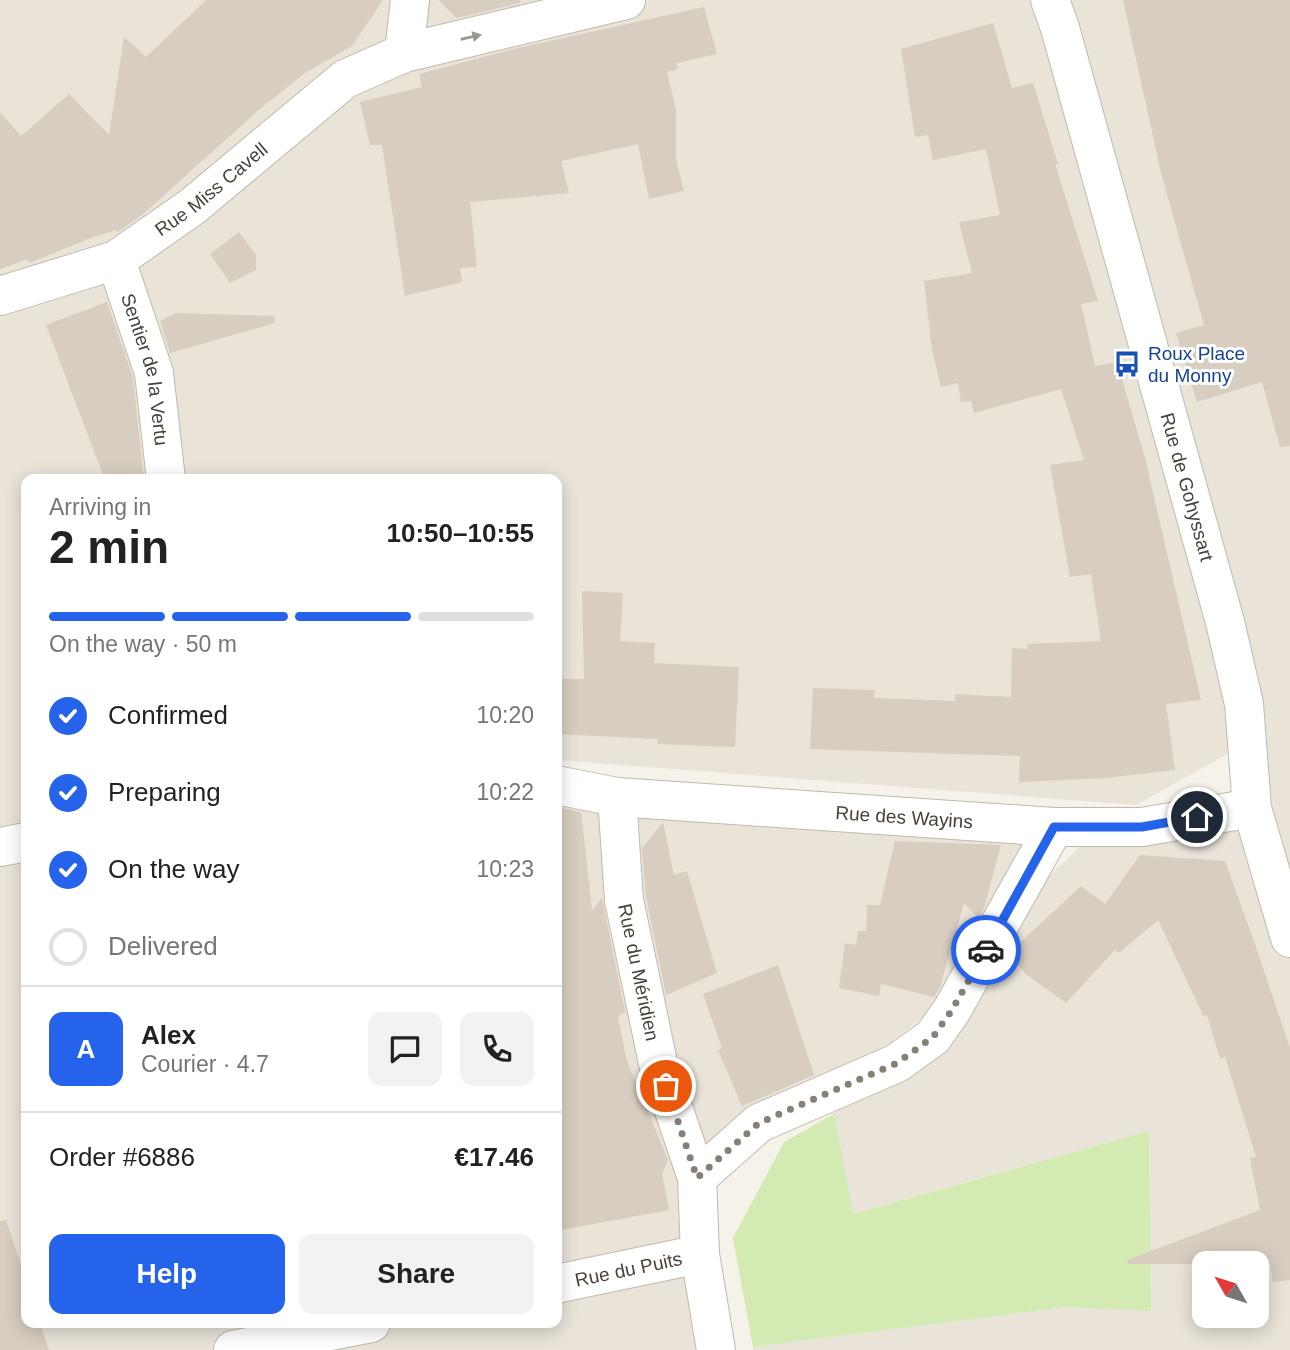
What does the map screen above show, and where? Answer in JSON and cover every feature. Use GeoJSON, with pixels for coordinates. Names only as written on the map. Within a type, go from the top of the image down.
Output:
{"type":"FeatureCollection","features":[{"type":"Feature","properties":{"kind":"street"},"geometry":{"type":"LineString","coordinates":[[404,52],[410,0]]}},
{"type":"Feature","properties":{"kind":"street","name":"Rue Miss Cavell"},"geometry":{"type":"LineString","coordinates":[[0,296],[116,260],[193,206],[345,79],[404,52],[626,0]]}},
{"type":"Feature","properties":{"kind":"street","name":"Rue de Gohyssart"},"geometry":{"type":"LineString","coordinates":[[1050,0],[1135,290],[1225,622],[1244,705],[1252,808],[1290,937]]}},
{"type":"Feature","properties":{"kind":"street","name":"Sentier de la Vertu"},"geometry":{"type":"LineString","coordinates":[[116,260],[154,373],[165,474]]}},
{"type":"Feature","properties":{"kind":"street","name":"Rue des Wayins"},"geometry":{"type":"LineString","coordinates":[[562,786],[617,797],[1054,827],[1142,827],[1252,808]]}},
{"type":"Feature","properties":{"kind":"street","name":"Rue du Méridien"},"geometry":{"type":"LineString","coordinates":[[617,797],[626,914],[659,1063],[697,1178],[700,1254],[716,1350]]}},
{"type":"Feature","properties":{"kind":"street"},"geometry":{"type":"LineString","coordinates":[[697,1178],[759,1123],[897,1063],[933,1037],[952,1010],[1054,827]]}},
{"type":"Feature","properties":{"kind":"street"},"geometry":{"type":"LineString","coordinates":[[0,847],[21,843]]}},
{"type":"Feature","properties":{"kind":"street","name":"Rue du Puits"},"geometry":{"type":"LineString","coordinates":[[562,1283],[700,1254]]}},
{"type":"Feature","properties":{"kind":"street"},"geometry":{"type":"LineString","coordinates":[[233,1350],[345,1328]]}},
{"type":"Feature","properties":{"kind":"shaded area"},"geometry":{"type":"Polygon","coordinates":[[[0,0],[599,0],[452,41],[626,0],[1290,0],[1290,936],[1238,748],[1136,805],[562,760],[562,474],[21,474],[21,843],[0,847],[0,0]]]}},
{"type":"Feature","properties":{"kind":"shaded area"},"geometry":{"type":"Polygon","coordinates":[[[562,793],[1054,827],[1029,896],[1100,827],[1252,808],[1290,943],[1290,1350],[753,1350],[753,1347],[1066,1307],[1151,1310],[1149,1131],[852,1214],[830,1093],[697,1179],[711,1350],[0,1350],[0,850],[21,846],[21,1328],[562,1328],[562,793]],[[963,985],[833,1089],[916,1050],[963,985]]]}},
{"type":"Feature","properties":{"kind":"green space"},"geometry":{"type":"Polygon","coordinates":[[[834,1114],[853,1214],[1149,1131],[1151,1311],[1066,1307],[753,1347],[733,1238],[784,1142],[834,1114]]]}},
{"type":"Feature","properties":{"kind":"building"},"geometry":{"type":"Polygon","coordinates":[[[206,0],[383,0],[352,46],[305,73],[261,108],[142,215],[118,232],[116,230],[88,239],[29,263],[28,259],[0,269],[0,112],[21,136],[69,94],[109,135],[124,37],[146,57],[206,0]]]}},
{"type":"Feature","properties":{"kind":"building"},"geometry":{"type":"Polygon","coordinates":[[[438,0],[520,0],[520,3],[457,18],[438,0]]]}},
{"type":"Feature","properties":{"kind":"building"},"geometry":{"type":"Polygon","coordinates":[[[1123,0],[1290,0],[1290,446],[1280,447],[1262,382],[1197,402],[1176,333],[1204,325],[1161,173],[1123,0]]]}},
{"type":"Feature","properties":{"kind":"building"},"geometry":{"type":"Polygon","coordinates":[[[704,7],[717,54],[676,63],[678,69],[667,72],[676,110],[676,159],[684,191],[649,199],[638,144],[561,161],[569,193],[470,202],[477,267],[460,268],[462,282],[405,296],[382,145],[370,145],[360,102],[422,87],[419,74],[518,48],[704,7]]]}},
{"type":"Feature","properties":{"kind":"building"},"geometry":{"type":"Polygon","coordinates":[[[993,23],[1012,88],[1033,83],[1098,301],[1081,304],[1095,366],[1117,362],[1145,458],[1201,700],[1166,704],[1175,770],[1106,778],[1019,782],[1020,756],[810,749],[813,688],[875,690],[874,698],[955,701],[955,694],[1011,697],[1012,648],[1028,649],[1027,644],[1101,641],[1091,574],[1070,577],[1050,465],[1084,460],[1061,389],[974,413],[971,401],[961,402],[958,383],[941,387],[932,350],[924,281],[972,273],[959,222],[1000,215],[986,149],[933,160],[928,135],[915,137],[901,49],[993,23]]]}},
{"type":"Feature","properties":{"kind":"building"},"geometry":{"type":"Polygon","coordinates":[[[239,232],[256,255],[256,270],[230,283],[210,254],[239,232]]]}},
{"type":"Feature","properties":{"kind":"building"},"geometry":{"type":"Polygon","coordinates":[[[107,302],[133,378],[143,474],[103,474],[46,325],[107,302]]]}},
{"type":"Feature","properties":{"kind":"building"},"geometry":{"type":"Polygon","coordinates":[[[175,313],[274,316],[275,323],[170,353],[160,321],[175,313]]]}},
{"type":"Feature","properties":{"kind":"building"},"geometry":{"type":"Polygon","coordinates":[[[582,591],[623,593],[620,641],[655,643],[654,663],[739,667],[735,747],[657,744],[658,739],[562,734],[562,679],[584,679],[582,591]]]}},
{"type":"Feature","properties":{"kind":"building"},"geometry":{"type":"Polygon","coordinates":[[[562,808],[581,812],[592,910],[602,898],[625,1012],[618,1016],[626,1058],[668,1160],[662,1174],[669,1210],[562,1230],[562,808]]]}},
{"type":"Feature","properties":{"kind":"building"},"geometry":{"type":"Polygon","coordinates":[[[663,822],[674,875],[687,871],[717,973],[666,995],[646,897],[642,848],[663,822]]]}},
{"type":"Feature","properties":{"kind":"building"},"geometry":{"type":"Polygon","coordinates":[[[895,841],[1001,845],[984,908],[978,918],[964,903],[940,987],[934,997],[881,984],[879,996],[839,988],[845,943],[856,945],[858,931],[866,931],[867,905],[880,905],[895,841]]]}},
{"type":"Feature","properties":{"kind":"building"},"geometry":{"type":"Polygon","coordinates":[[[1140,855],[1225,861],[1290,1048],[1290,1280],[1273,1282],[1269,1251],[1192,1251],[1192,1264],[1128,1264],[1127,1260],[1260,1210],[1250,1158],[1256,1157],[1225,1057],[1220,1059],[1207,1015],[1204,1017],[1158,920],[1119,953],[1115,950],[1066,1003],[1027,975],[1008,954],[1081,886],[1105,904],[1140,855]]]}},
{"type":"Feature","properties":{"kind":"building"},"geometry":{"type":"Polygon","coordinates":[[[778,965],[814,1075],[742,1106],[718,1050],[722,1048],[703,994],[778,965]]]}},
{"type":"Feature","properties":{"kind":"building"},"geometry":{"type":"Polygon","coordinates":[[[6,1220],[21,1265],[21,1328],[42,1328],[49,1350],[0,1350],[0,1221],[6,1220]]]}},
{"type":"Feature","properties":{"kind":"way so far"},"geometry":{"type":"LineString","coordinates":[[666,1086],[697,1178],[759,1123],[897,1063],[933,1037],[952,1010],[986,950]]}},
{"type":"Feature","properties":{"kind":"place","name":"Roux Place du Monny"},"geometry":{"type":"Point","coordinates":[1127,364]}},
{"type":"Feature","properties":{"kind":"route"},"geometry":{"type":"LineString","coordinates":[[986,950],[1054,827],[1142,827],[1197,817]]}}]}
